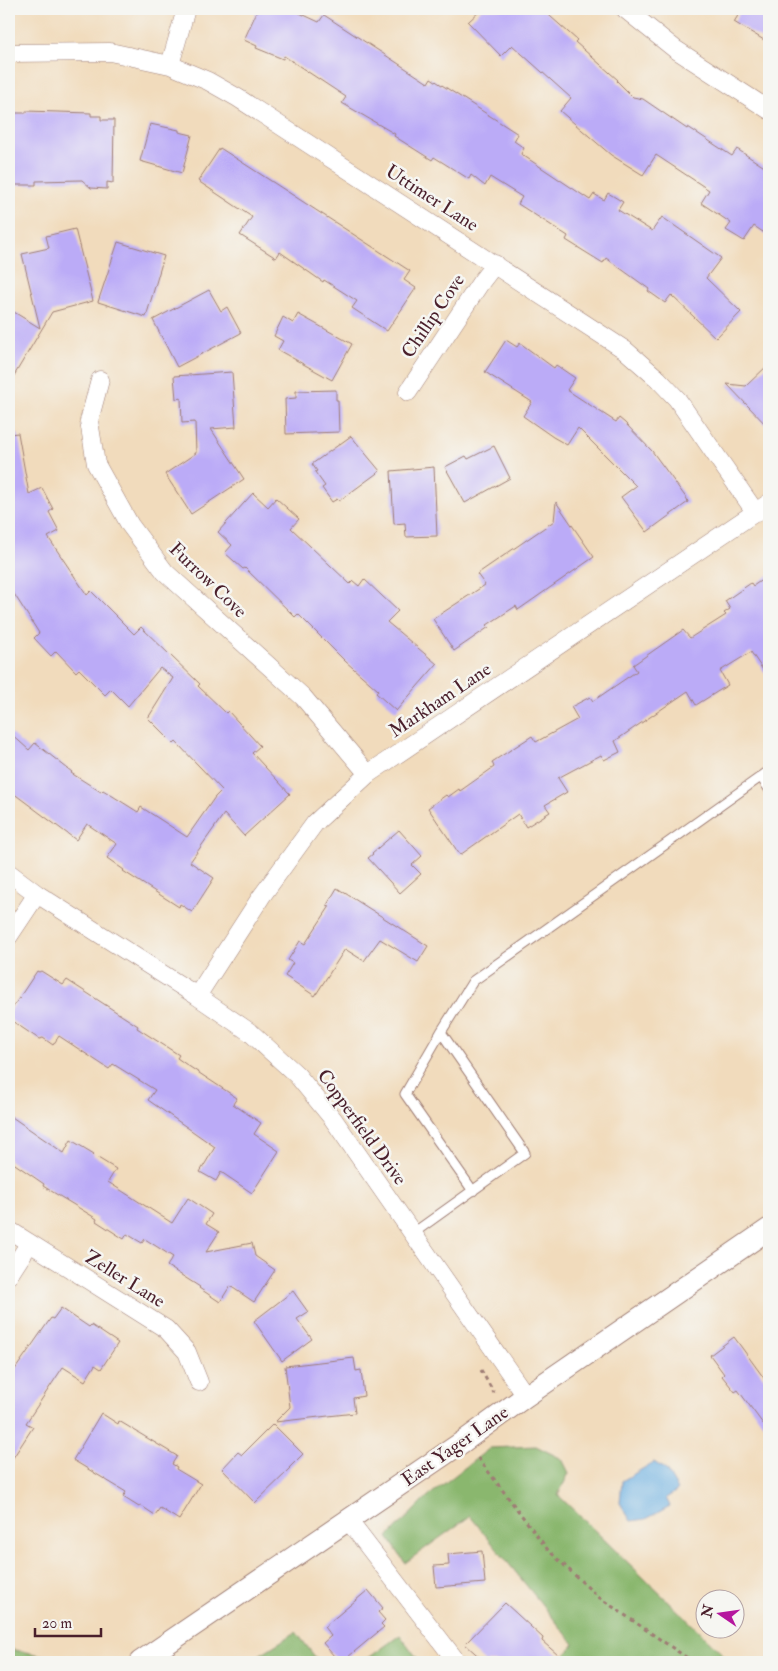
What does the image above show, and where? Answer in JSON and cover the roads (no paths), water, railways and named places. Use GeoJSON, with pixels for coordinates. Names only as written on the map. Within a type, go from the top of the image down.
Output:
{"type":"FeatureCollection","features":[{"type":"Feature","properties":{"kind":"street"},"geometry":{"type":"LineString","coordinates":[[170,65],[186,9]]}},
{"type":"Feature","properties":{"kind":"street"},"geometry":{"type":"LineString","coordinates":[[625,9],[675,49],[769,110]]}},
{"type":"Feature","properties":{"kind":"street","name":"Uttimer Lane"},"geometry":{"type":"LineString","coordinates":[[9,53],[110,52],[170,65],[208,81],[238,98],[625,350],[658,379],[677,399],[763,508]]}},
{"type":"Feature","properties":{"kind":"street","name":"Chillip Cove"},"geometry":{"type":"LineString","coordinates":[[408,392],[495,264]]}},
{"type":"Feature","properties":{"kind":"street","name":"Furrow Cove"},"geometry":{"type":"LineString","coordinates":[[100,380],[89,421],[96,464],[130,525],[165,572],[303,697],[368,774]]}},
{"type":"Feature","properties":{"kind":"street","name":"Markham Lane"},"geometry":{"type":"LineString","coordinates":[[197,996],[261,896],[315,823],[368,774],[763,508]]}},
{"type":"Feature","properties":{"kind":"street","name":"Copperfield Drive"},"geometry":{"type":"LineString","coordinates":[[9,873],[37,894],[197,996],[251,1033],[298,1075],[333,1119],[526,1396]]}},
{"type":"Feature","properties":{"kind":"street"},"geometry":{"type":"LineString","coordinates":[[9,936],[37,894]]}},
{"type":"Feature","properties":{"kind":"street","name":"East Yager Lane"},"geometry":{"type":"LineString","coordinates":[[140,1662],[464,1442],[526,1396],[769,1229]]}},
{"type":"Feature","properties":{"kind":"street","name":"Zeller Lane"},"geometry":{"type":"LineString","coordinates":[[9,1230],[166,1329],[187,1352],[199,1382]]}},
{"type":"Feature","properties":{"kind":"street"},"geometry":{"type":"LineString","coordinates":[[9,1275],[29,1244]]}},
{"type":"Feature","properties":{"kind":"street"},"geometry":{"type":"LineString","coordinates":[[348,1520],[457,1662]]}},
{"type":"Feature","properties":{"kind":"lane"},"geometry":{"type":"LineString","coordinates":[[473,1192],[405,1094],[472,981],[769,771]]}},
{"type":"Feature","properties":{"kind":"lane"},"geometry":{"type":"LineString","coordinates":[[761,777],[769,789]]}},
{"type":"Feature","properties":{"kind":"lane"},"geometry":{"type":"LineString","coordinates":[[412,1234],[525,1153],[441,1032]]}},
{"type":"Feature","properties":{"kind":"water"},"geometry":{"type":"Polygon","coordinates":[[[654,1462],[666,1470],[678,1490],[666,1498],[670,1506],[646,1519],[631,1521],[620,1503],[622,1481],[654,1462]]]}}]}
